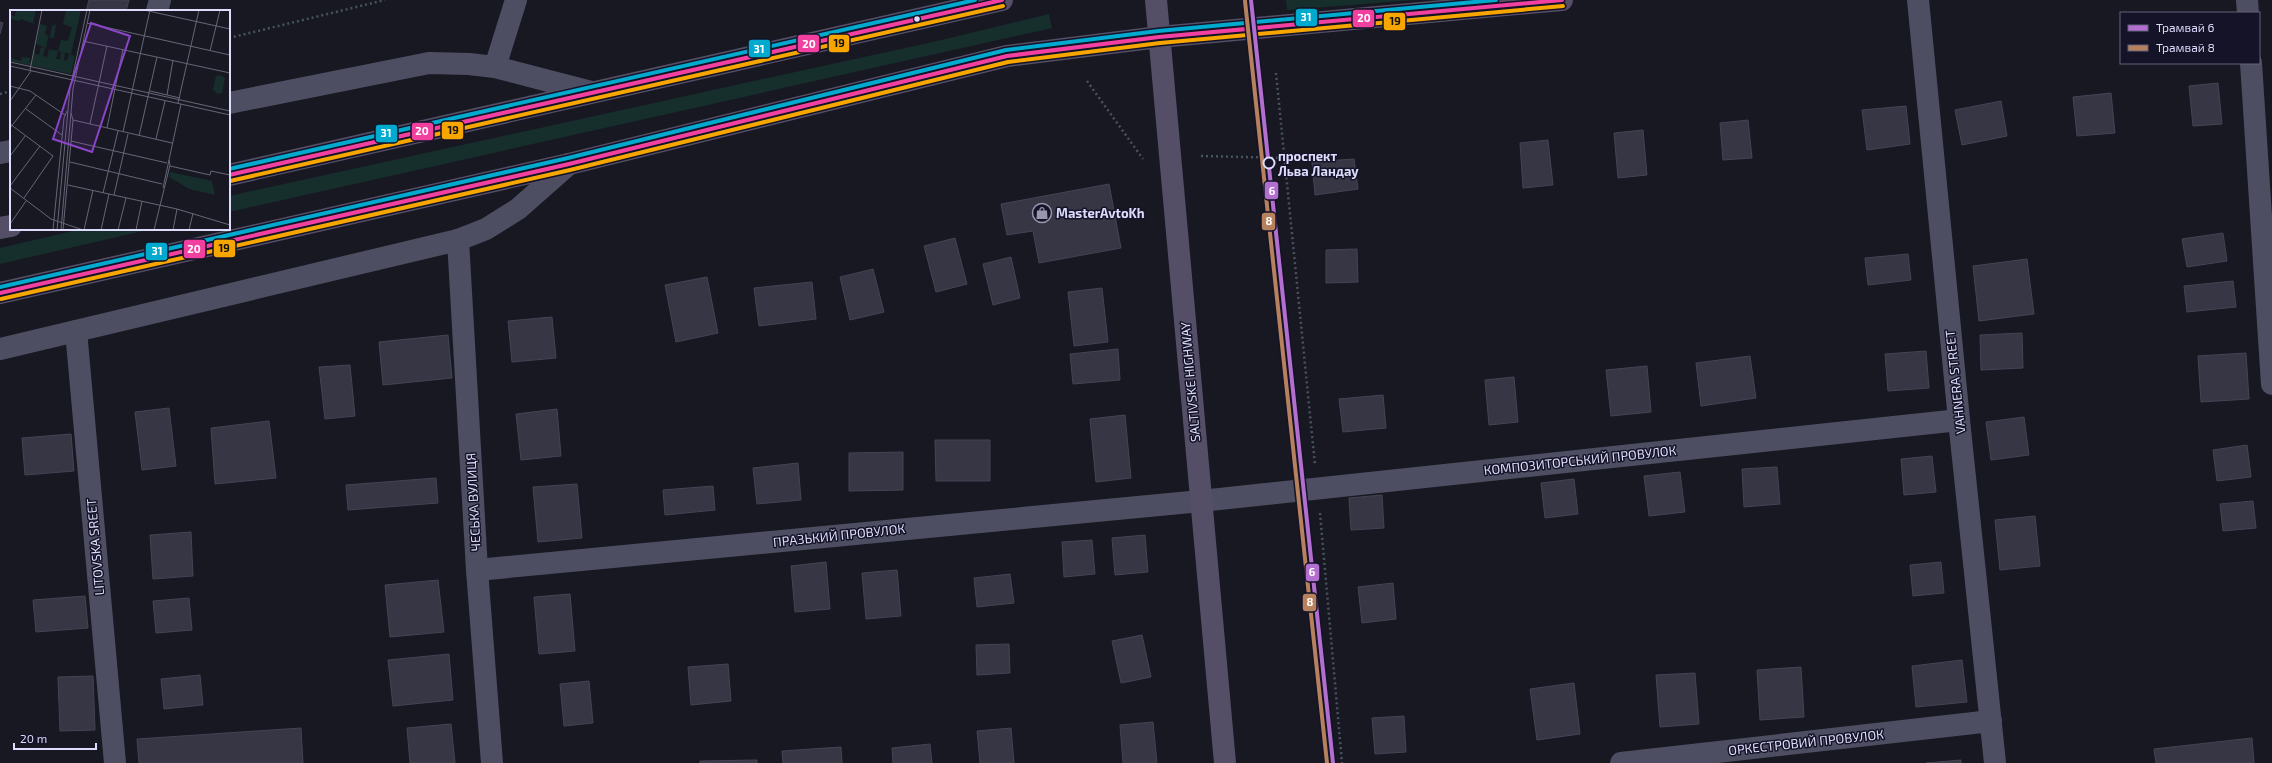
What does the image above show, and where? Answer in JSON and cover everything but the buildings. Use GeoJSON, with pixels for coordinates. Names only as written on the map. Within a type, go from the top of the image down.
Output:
{"type":"FeatureCollection","features":[{"type":"Feature","properties":{"kind":"main road"},"geometry":{"type":"LineString","coordinates":[[230,176],[591,92],[1002,0]]}},
{"type":"Feature","properties":{"kind":"main road","name":"SALTIVSKE HIGHWAY"},"geometry":{"type":"LineString","coordinates":[[1156,0],[1225,763]]}},
{"type":"Feature","properties":{"kind":"main road"},"geometry":{"type":"LineString","coordinates":[[0,293],[569,164],[1007,56],[1159,37],[1562,0]]}},
{"type":"Feature","properties":{"kind":"main road"},"geometry":{"type":"LineString","coordinates":[[0,228],[10,226]]}},
{"type":"Feature","properties":{"kind":"street"},"geometry":{"type":"LineString","coordinates":[[157,10],[160,0]]}},
{"type":"Feature","properties":{"kind":"street"},"geometry":{"type":"LineString","coordinates":[[495,67],[516,0]]}},
{"type":"Feature","properties":{"kind":"street","name":"VAHNERA STREET"},"geometry":{"type":"LineString","coordinates":[[1918,0],[1959,420],[1995,763]]}},
{"type":"Feature","properties":{"kind":"street"},"geometry":{"type":"LineString","coordinates":[[2247,0],[2248,12]]}},
{"type":"Feature","properties":{"kind":"street"},"geometry":{"type":"LineString","coordinates":[[230,103],[429,63],[469,64],[495,67],[591,92]]}},
{"type":"Feature","properties":{"kind":"street"},"geometry":{"type":"LineString","coordinates":[[2251,64],[2272,384]]}},
{"type":"Feature","properties":{"kind":"street"},"geometry":{"type":"LineString","coordinates":[[0,153],[10,151]]}},
{"type":"Feature","properties":{"kind":"street"},"geometry":{"type":"LineString","coordinates":[[0,349],[458,240],[486,229],[518,208],[569,164]]}},
{"type":"Feature","properties":{"kind":"street","name":"ЧЕСЬКА ВУЛИЦЯ"},"geometry":{"type":"LineString","coordinates":[[458,240],[477,570],[492,763]]}},
{"type":"Feature","properties":{"kind":"street","name":"LITOVSKA SREET"},"geometry":{"type":"LineString","coordinates":[[76,331],[115,763]]}},
{"type":"Feature","properties":{"kind":"street","name":"КОМПОЗИТОРСЬКИЙ ПРОВУЛОК"},"geometry":{"type":"LineString","coordinates":[[1201,501],[1959,420]]}},
{"type":"Feature","properties":{"kind":"street","name":"ПРАЗЬКИЙ ПРОВУЛОК"},"geometry":{"type":"LineString","coordinates":[[477,570],[1201,501]]}},
{"type":"Feature","properties":{"kind":"street","name":"ОРКЕСТРОВИЙ ПРОВУЛОК"},"geometry":{"type":"LineString","coordinates":[[1621,763],[1991,721]]}},
{"type":"Feature","properties":{"kind":"path"},"geometry":{"type":"LineString","coordinates":[[230,38],[384,0]]}},
{"type":"Feature","properties":{"kind":"path"},"geometry":{"type":"LineString","coordinates":[[1276,73],[1317,488],[1342,763]]}},
{"type":"Feature","properties":{"kind":"path"},"geometry":{"type":"LineString","coordinates":[[1087,81],[1143,159]]}},
{"type":"Feature","properties":{"kind":"path"},"geometry":{"type":"LineString","coordinates":[[0,94],[10,91]]}},
{"type":"Feature","properties":{"kind":"path"},"geometry":{"type":"LineString","coordinates":[[1201,156],[1284,158]]}},
{"type":"Feature","properties":{"kind":"green space"},"geometry":{"type":"Polygon","coordinates":[[[1286,0],[1415,0],[1287,10],[1286,0]]]}},
{"type":"Feature","properties":{"kind":"green space"},"geometry":{"type":"Polygon","coordinates":[[[1049,14],[1052,28],[230,212],[230,196],[937,41],[1049,14]]]}},
{"type":"Feature","properties":{"kind":"green space"},"geometry":{"type":"Polygon","coordinates":[[[77,230],[148,230],[0,264],[0,248],[77,230]]]}},
{"type":"Feature","properties":{"kind":"tram line","name":"6"},"geometry":{"type":"LineString","coordinates":[[1251,0],[1333,763]]}},
{"type":"Feature","properties":{"kind":"tram line","name":"8"},"geometry":{"type":"LineString","coordinates":[[1245,1],[1327,763]]}},
{"type":"Feature","properties":{"kind":"transit line","name":"31"},"geometry":{"type":"LineString","coordinates":[[230,169],[975,0]]}},
{"type":"Feature","properties":{"kind":"transit line","name":"20"},"geometry":{"type":"LineString","coordinates":[[230,175],[1002,0]]}},
{"type":"Feature","properties":{"kind":"transit line","name":"31"},"geometry":{"type":"LineString","coordinates":[[0,287],[568,158],[1006,50],[1158,31],[1496,0]]}},
{"type":"Feature","properties":{"kind":"transit line","name":"20"},"geometry":{"type":"LineString","coordinates":[[0,293],[569,164],[1007,56],[1159,37],[1562,0]]}},
{"type":"Feature","properties":{"kind":"transit line","name":"19"},"geometry":{"type":"LineString","coordinates":[[230,181],[1003,6]]}},
{"type":"Feature","properties":{"kind":"transit line","name":"19"},"geometry":{"type":"LineString","coordinates":[[1,299],[570,170],[1008,62],[1160,43],[1563,6]]}},
{"type":"Feature","properties":{"kind":"place","name":"проспект Льва Ландау"},"geometry":{"type":"Point","coordinates":[1269,163]}},
{"type":"Feature","properties":{"kind":"place","name":"MasterAvtoKh"},"geometry":{"type":"Point","coordinates":[1042,213]}}]}
